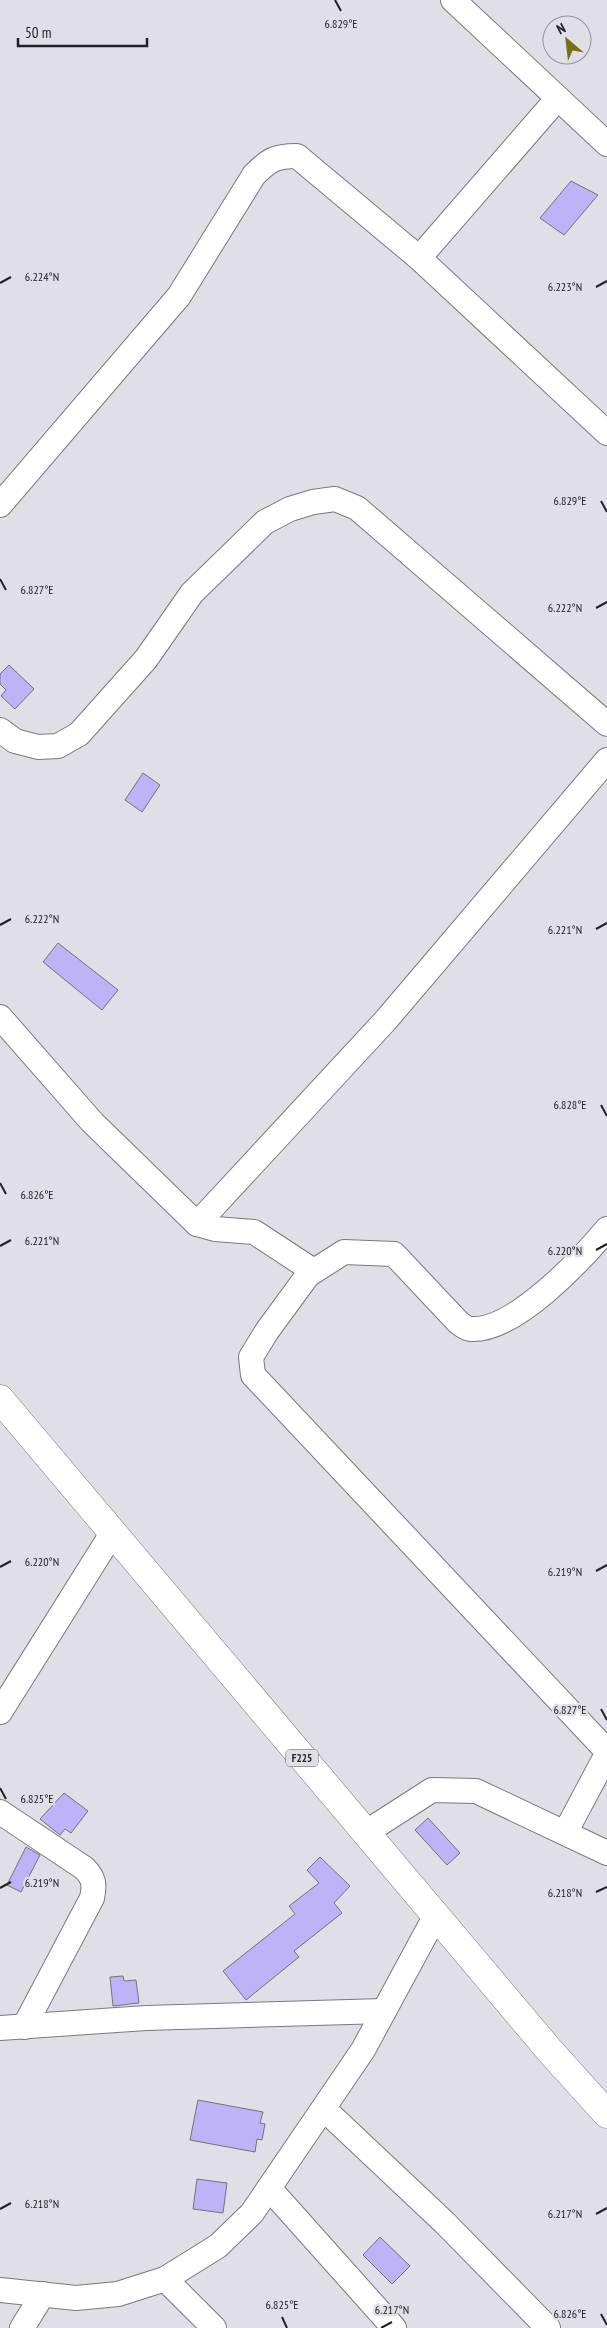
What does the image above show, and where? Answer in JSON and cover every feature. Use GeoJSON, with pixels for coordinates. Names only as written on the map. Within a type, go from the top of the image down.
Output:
{"type":"FeatureCollection","features":[{"type":"Feature","properties":{"kind":"main road","name":"F225"},"geometry":{"type":"LineString","coordinates":[[0,1400],[550,2051],[607,2114]]}},
{"type":"Feature","properties":{"kind":"street"},"geometry":{"type":"LineString","coordinates":[[453,0],[607,144]]}},
{"type":"Feature","properties":{"kind":"street"},"geometry":{"type":"LineString","coordinates":[[420,258],[558,98]]}},
{"type":"Feature","properties":{"kind":"street"},"geometry":{"type":"LineString","coordinates":[[0,505],[178,296],[254,175],[266,162],[280,156],[297,156],[420,258],[607,433]]}},
{"type":"Feature","properties":{"kind":"street"},"geometry":{"type":"LineString","coordinates":[[0,730],[15,740],[38,747],[58,746],[79,734],[146,660],[192,593],[265,522],[290,509],[335,499],[357,508],[607,724]]}},
{"type":"Feature","properties":{"kind":"street"},"geometry":{"type":"LineString","coordinates":[[197,1224],[386,1020],[607,760]]}},
{"type":"Feature","properties":{"kind":"street"},"geometry":{"type":"LineString","coordinates":[[0,1017],[92,1122],[197,1224],[215,1229],[254,1232],[307,1266],[308,1275]]}},
{"type":"Feature","properties":{"kind":"street"},"geometry":{"type":"LineString","coordinates":[[565,1833],[607,1753],[252,1375],[251,1357],[267,1331],[308,1275],[344,1252],[394,1254],[458,1322],[469,1329],[485,1328],[510,1316],[543,1294],[584,1257],[607,1229]]}},
{"type":"Feature","properties":{"kind":"street"},"geometry":{"type":"LineString","coordinates":[[0,1712],[113,1532]]}},
{"type":"Feature","properties":{"kind":"street"},"geometry":{"type":"LineString","coordinates":[[365,1833],[432,1790],[476,1791],[607,1853]]}},
{"type":"Feature","properties":{"kind":"street"},"geometry":{"type":"LineString","coordinates":[[0,1812],[84,1868],[92,1876],[95,1886],[92,1898],[24,2027]]}},
{"type":"Feature","properties":{"kind":"street"},"geometry":{"type":"LineString","coordinates":[[0,2290],[76,2298],[118,2294],[165,2279],[218,2246],[252,2213],[363,2050],[436,1915]]}},
{"type":"Feature","properties":{"kind":"street"},"geometry":{"type":"LineString","coordinates":[[0,2028],[146,2018],[384,2011]]}},
{"type":"Feature","properties":{"kind":"street"},"geometry":{"type":"LineString","coordinates":[[324,2109],[445,2224],[548,2328]]}},
{"type":"Feature","properties":{"kind":"street"},"geometry":{"type":"LineString","coordinates":[[269,2188],[394,2328]]}},
{"type":"Feature","properties":{"kind":"street"},"geometry":{"type":"LineString","coordinates":[[165,2279],[214,2328]]}},
{"type":"Feature","properties":{"kind":"street"},"geometry":{"type":"LineString","coordinates":[[22,2328],[43,2294]]}},
{"type":"Feature","properties":{"kind":"building"},"geometry":{"type":"Polygon","coordinates":[[[571,181],[598,195],[564,235],[540,218],[571,181]]]}},
{"type":"Feature","properties":{"kind":"building"},"geometry":{"type":"Polygon","coordinates":[[[9,665],[34,689],[15,709],[1,696],[6,690],[0,684],[0,674],[9,665]]]}},
{"type":"Feature","properties":{"kind":"building"},"geometry":{"type":"Polygon","coordinates":[[[143,773],[160,785],[142,812],[125,800],[143,773]]]}},
{"type":"Feature","properties":{"kind":"building"},"geometry":{"type":"Polygon","coordinates":[[[58,943],[118,990],[102,1010],[43,962],[58,943]]]}},
{"type":"Feature","properties":{"kind":"building"},"geometry":{"type":"Polygon","coordinates":[[[64,1793],[88,1811],[71,1833],[65,1829],[60,1835],[40,1819],[64,1793]]]}},
{"type":"Feature","properties":{"kind":"building"},"geometry":{"type":"Polygon","coordinates":[[[428,1818],[460,1853],[447,1865],[415,1830],[428,1818]]]}},
{"type":"Feature","properties":{"kind":"building"},"geometry":{"type":"Polygon","coordinates":[[[26,1847],[40,1855],[21,1892],[7,1885],[26,1847]]]}},
{"type":"Feature","properties":{"kind":"building"},"geometry":{"type":"Polygon","coordinates":[[[320,1857],[350,1886],[334,1903],[342,1913],[294,1951],[299,1957],[246,2000],[223,1971],[295,1914],[289,1906],[319,1883],[307,1870],[320,1857]]]}},
{"type":"Feature","properties":{"kind":"building"},"geometry":{"type":"Polygon","coordinates":[[[123,1976],[124,1981],[136,1980],[139,2003],[113,2006],[110,1977],[123,1976]]]}},
{"type":"Feature","properties":{"kind":"building"},"geometry":{"type":"Polygon","coordinates":[[[198,2100],[263,2112],[260,2123],[265,2124],[262,2140],[257,2139],[255,2152],[190,2140],[198,2100]]]}},
{"type":"Feature","properties":{"kind":"building"},"geometry":{"type":"Polygon","coordinates":[[[197,2179],[227,2183],[223,2213],[193,2209],[197,2179]]]}},
{"type":"Feature","properties":{"kind":"building"},"geometry":{"type":"Polygon","coordinates":[[[380,2237],[410,2266],[392,2284],[363,2255],[380,2237]]]}}]}
